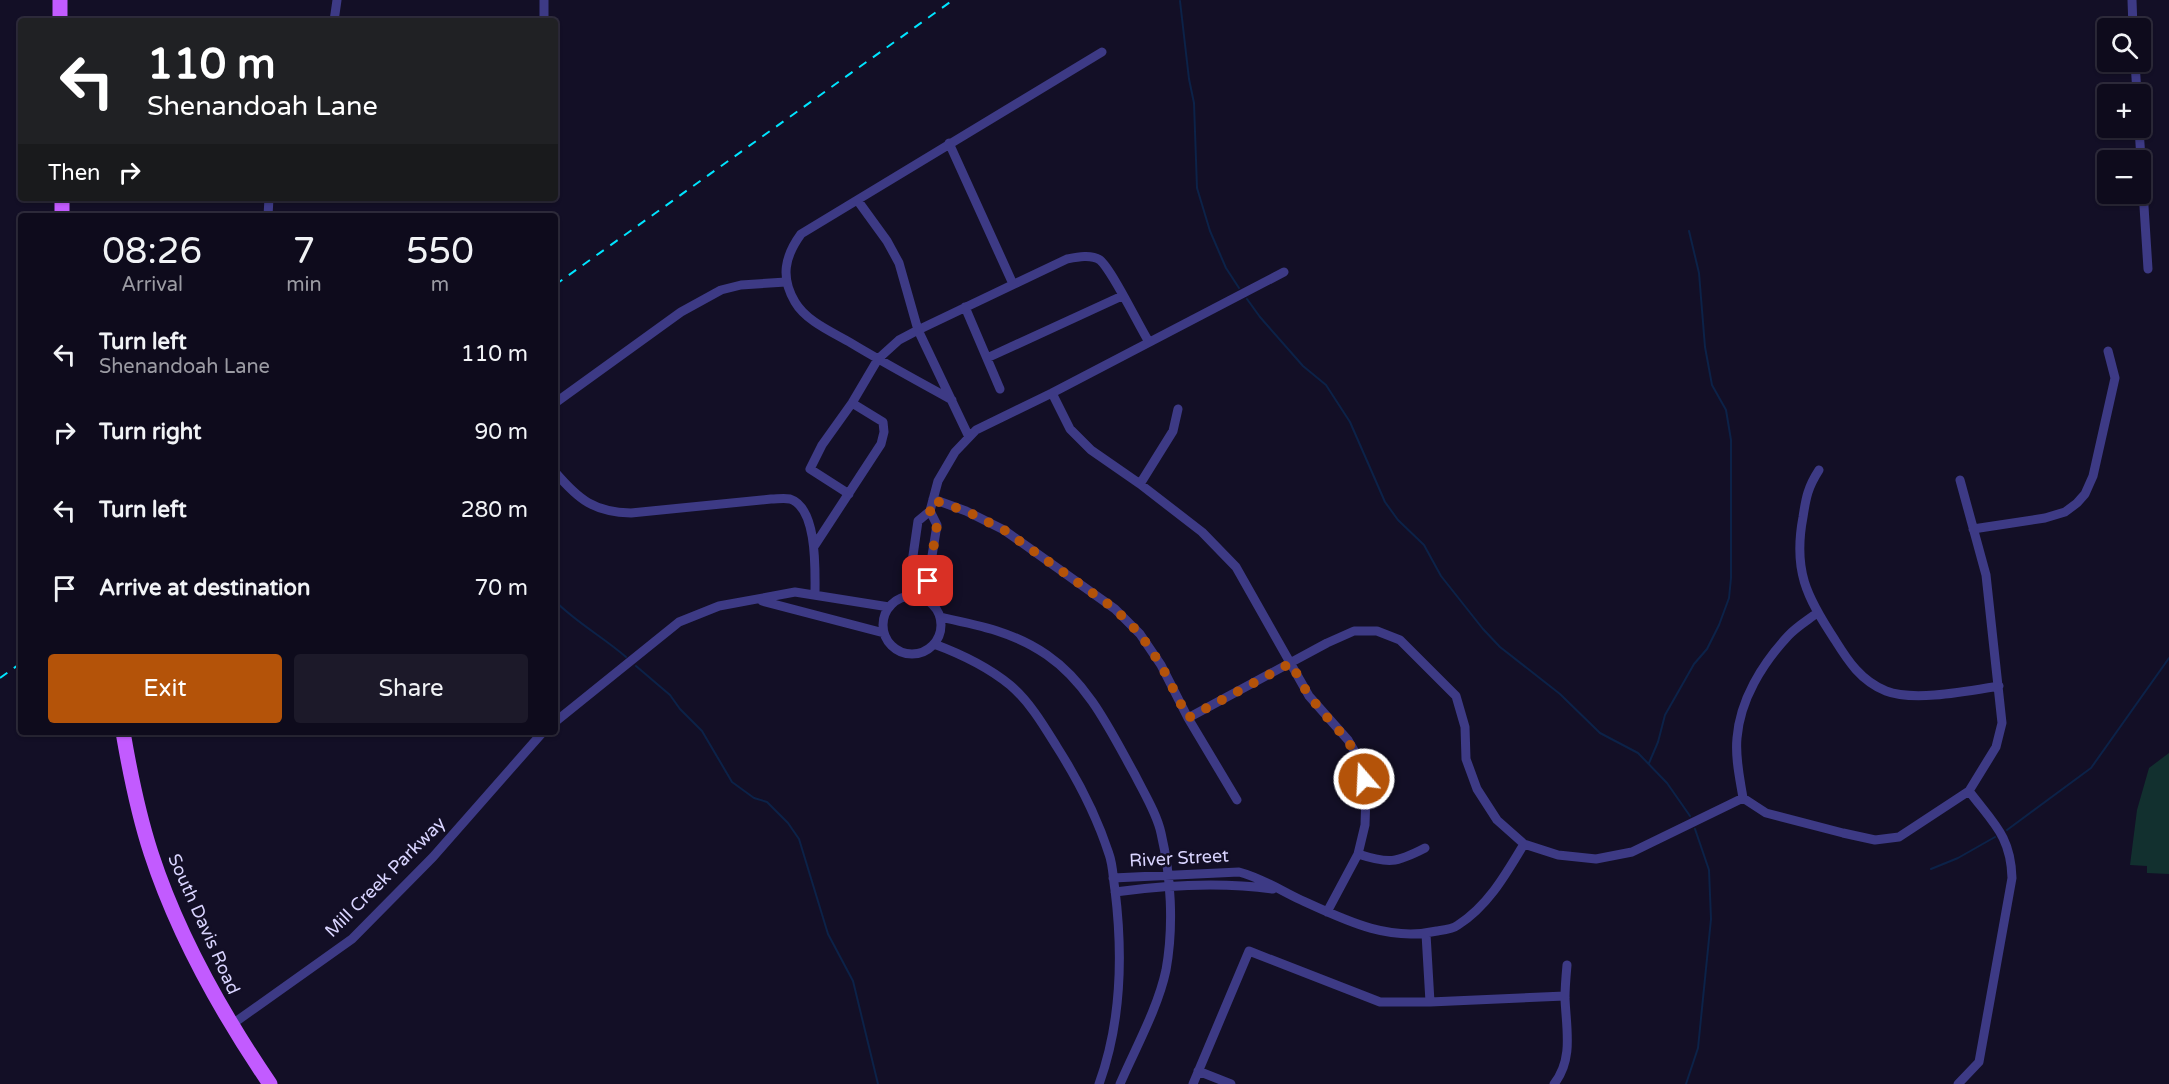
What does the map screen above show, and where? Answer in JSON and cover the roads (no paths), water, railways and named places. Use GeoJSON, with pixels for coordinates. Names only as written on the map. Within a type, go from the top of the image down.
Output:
{"type":"FeatureCollection","features":[{"type":"Feature","properties":{"kind":"main road"},"geometry":{"type":"LineString","coordinates":[[60,0],[60,18]]}},
{"type":"Feature","properties":{"kind":"main road","name":"South Davis Road"},"geometry":{"type":"LineString","coordinates":[[124,735],[140,818],[167,898],[197,963],[231,1025],[270,1084]]}},
{"type":"Feature","properties":{"kind":"street"},"geometry":{"type":"LineString","coordinates":[[334,18],[337,0]]}},
{"type":"Feature","properties":{"kind":"street"},"geometry":{"type":"LineString","coordinates":[[544,0],[544,18]]}},
{"type":"Feature","properties":{"kind":"street"},"geometry":{"type":"LineString","coordinates":[[2132,0],[2133,18]]}},
{"type":"Feature","properties":{"kind":"street"},"geometry":{"type":"LineString","coordinates":[[952,400],[809,317],[796,304],[786,282],[786,262],[790,248],[801,234],[1102,52]]}},
{"type":"Feature","properties":{"kind":"street"},"geometry":{"type":"LineString","coordinates":[[2140,138],[2148,269]]}},
{"type":"Feature","properties":{"kind":"street"},"geometry":{"type":"LineString","coordinates":[[949,143],[1013,284]]}},
{"type":"Feature","properties":{"kind":"street"},"geometry":{"type":"LineString","coordinates":[[858,201],[887,241],[899,263],[918,330],[969,437]]}},
{"type":"Feature","properties":{"kind":"street"},"geometry":{"type":"LineString","coordinates":[[849,494],[810,469],[822,445],[852,403],[878,359],[899,340],[918,330],[1067,258],[1086,256],[1099,260],[1149,342]]}},
{"type":"Feature","properties":{"kind":"street"},"geometry":{"type":"LineString","coordinates":[[907,597],[918,521],[930,511],[938,481],[955,452],[976,430],[1284,272]]}},
{"type":"Feature","properties":{"kind":"street"},"geometry":{"type":"LineString","coordinates":[[558,401],[681,312],[721,290],[741,285],[786,282]]}},
{"type":"Feature","properties":{"kind":"street"},"geometry":{"type":"LineString","coordinates":[[987,358],[1122,296]]}},
{"type":"Feature","properties":{"kind":"street"},"geometry":{"type":"LineString","coordinates":[[965,307],[1000,389]]}},
{"type":"Feature","properties":{"kind":"street"},"geometry":{"type":"LineString","coordinates":[[1973,529],[2045,518],[2065,512],[2085,494],[2093,476],[2115,378],[2108,351]]}},
{"type":"Feature","properties":{"kind":"street"},"geometry":{"type":"LineString","coordinates":[[1052,393],[1070,429],[1090,450],[1140,484],[1202,532],[1236,567],[1309,696],[1348,740],[1362,764],[1366,794],[1365,825],[1358,854],[1327,912]]}},
{"type":"Feature","properties":{"kind":"street"},"geometry":{"type":"LineString","coordinates":[[815,545],[881,444],[884,432],[883,422],[852,403]]}},
{"type":"Feature","properties":{"kind":"street"},"geometry":{"type":"LineString","coordinates":[[1140,484],[1173,431],[1178,409]]}},
{"type":"Feature","properties":{"kind":"street"},"geometry":{"type":"LineString","coordinates":[[1819,470],[1809,485],[1800,534],[1799,566],[1817,613],[1857,673],[1887,692],[1903,695],[1945,694],[1999,686]]}},
{"type":"Feature","properties":{"kind":"street"},"geometry":{"type":"LineString","coordinates":[[558,475],[579,497],[594,507],[612,513],[788,499],[797,503],[808,522],[815,545],[814,595]]}},
{"type":"Feature","properties":{"kind":"street"},"geometry":{"type":"LineString","coordinates":[[1817,613],[1789,634],[1758,673],[1743,707],[1737,739],[1743,798],[1766,813],[1875,840],[1899,837],[1969,791],[1996,747],[2002,723],[1986,575],[1960,480]]}},
{"type":"Feature","properties":{"kind":"street"},"geometry":{"type":"LineString","coordinates":[[933,500],[966,511],[1004,530],[1115,609],[1140,634],[1161,665],[1188,718],[1237,800]]}},
{"type":"Feature","properties":{"kind":"street"},"geometry":{"type":"LineString","coordinates":[[925,599],[937,525],[930,511]]}},
{"type":"Feature","properties":{"kind":"street"},"geometry":{"type":"LineString","coordinates":[[558,720],[679,622],[719,606],[795,592],[889,607]]}},
{"type":"Feature","properties":{"kind":"street"},"geometry":{"type":"LineString","coordinates":[[913,596],[925,599],[936,609],[940,617],[941,627],[934,644],[919,653],[909,654],[899,651],[891,646],[884,633],[883,618],[895,601],[913,596]]}},
{"type":"Feature","properties":{"kind":"street"},"geometry":{"type":"LineString","coordinates":[[760,600],[884,633]]}},
{"type":"Feature","properties":{"kind":"street"},"geometry":{"type":"LineString","coordinates":[[940,617],[988,627],[1016,637],[1046,654],[1071,674],[1101,715],[1146,797],[1161,831],[1167,875],[1170,934],[1166,970],[1120,1084]]}},
{"type":"Feature","properties":{"kind":"street"},"geometry":{"type":"LineString","coordinates":[[1188,718],[1354,631],[1377,631],[1400,639],[1456,696],[1465,727],[1466,759],[1477,789],[1497,820],[1524,844],[1558,855],[1596,859],[1632,852],[1743,798]]}},
{"type":"Feature","properties":{"kind":"street"},"geometry":{"type":"LineString","coordinates":[[934,644],[981,665],[1026,701],[1066,761],[1095,816],[1110,856],[1118,909],[1121,966],[1114,1029],[1099,1084]]}},
{"type":"Feature","properties":{"kind":"street","name":"Mill Creek Parkway"},"geometry":{"type":"LineString","coordinates":[[231,1025],[352,939],[433,856],[540,735]]}},
{"type":"Feature","properties":{"kind":"street"},"geometry":{"type":"LineString","coordinates":[[1958,1084],[1979,1062],[2012,878],[2007,843],[1969,791]]}},
{"type":"Feature","properties":{"kind":"street","name":"River Street"},"geometry":{"type":"LineString","coordinates":[[1113,878],[1239,872],[1257,877],[1327,912],[1376,930],[1416,936],[1456,927],[1480,908],[1503,880],[1524,844]]}},
{"type":"Feature","properties":{"kind":"street"},"geometry":{"type":"LineString","coordinates":[[1358,854],[1380,861],[1403,860],[1425,848]]}},
{"type":"Feature","properties":{"kind":"street","name":"River Street"},"geometry":{"type":"LineString","coordinates":[[1115,892],[1168,887],[1241,885],[1279,890]]}},
{"type":"Feature","properties":{"kind":"street"},"geometry":{"type":"LineString","coordinates":[[1426,933],[1430,1002]]}},
{"type":"Feature","properties":{"kind":"street"},"geometry":{"type":"LineString","coordinates":[[1193,1084],[1249,951],[1380,1002],[1565,996]]}},
{"type":"Feature","properties":{"kind":"street"},"geometry":{"type":"LineString","coordinates":[[1554,1084],[1563,1074],[1568,1053],[1565,996],[1567,965]]}},
{"type":"Feature","properties":{"kind":"street"},"geometry":{"type":"LineString","coordinates":[[1198,1071],[1231,1084]]}},
{"type":"Feature","properties":{"kind":"waterway"},"geometry":{"type":"LineString","coordinates":[[1180,1],[1194,103],[1197,188],[1210,231],[1226,268],[1239,288]]}},
{"type":"Feature","properties":{"kind":"waterway"},"geometry":{"type":"LineString","coordinates":[[1649,763],[1658,742],[1665,715],[1694,664],[1707,649],[1719,625],[1729,598],[1731,578],[1731,440],[1726,410],[1712,385],[1705,347],[1699,273],[1689,231]]}},
{"type":"Feature","properties":{"kind":"waterway"},"geometry":{"type":"LineString","coordinates":[[1247,299],[1303,366],[1326,385],[1350,422],[1385,502],[1398,520],[1424,545],[1441,576],[1483,629],[1500,647],[1560,694],[1600,733],[1638,753],[1667,783],[1690,816]]}},
{"type":"Feature","properties":{"kind":"waterway"},"geometry":{"type":"LineString","coordinates":[[558,604],[626,657]]}},
{"type":"Feature","properties":{"kind":"waterway"},"geometry":{"type":"LineString","coordinates":[[2007,830],[2091,768],[2169,658]]}},
{"type":"Feature","properties":{"kind":"waterway"},"geometry":{"type":"LineString","coordinates":[[636,666],[670,695],[680,709],[702,731],[732,782],[754,798],[767,802],[788,823],[799,839],[828,934],[853,981],[878,1084]]}},
{"type":"Feature","properties":{"kind":"waterway"},"geometry":{"type":"LineString","coordinates":[[1686,1084],[1698,1048],[1711,919],[1709,870],[1695,829]]}},
{"type":"Feature","properties":{"kind":"waterway"},"geometry":{"type":"LineString","coordinates":[[1931,869],[1958,858],[1995,837]]}},
{"type":"Feature","properties":{"kind":"railway"},"geometry":{"type":"LineString","coordinates":[[558,283],[953,0]]}},
{"type":"Feature","properties":{"kind":"railway"},"geometry":{"type":"LineString","coordinates":[[0,678],[18,665]]}}]}
